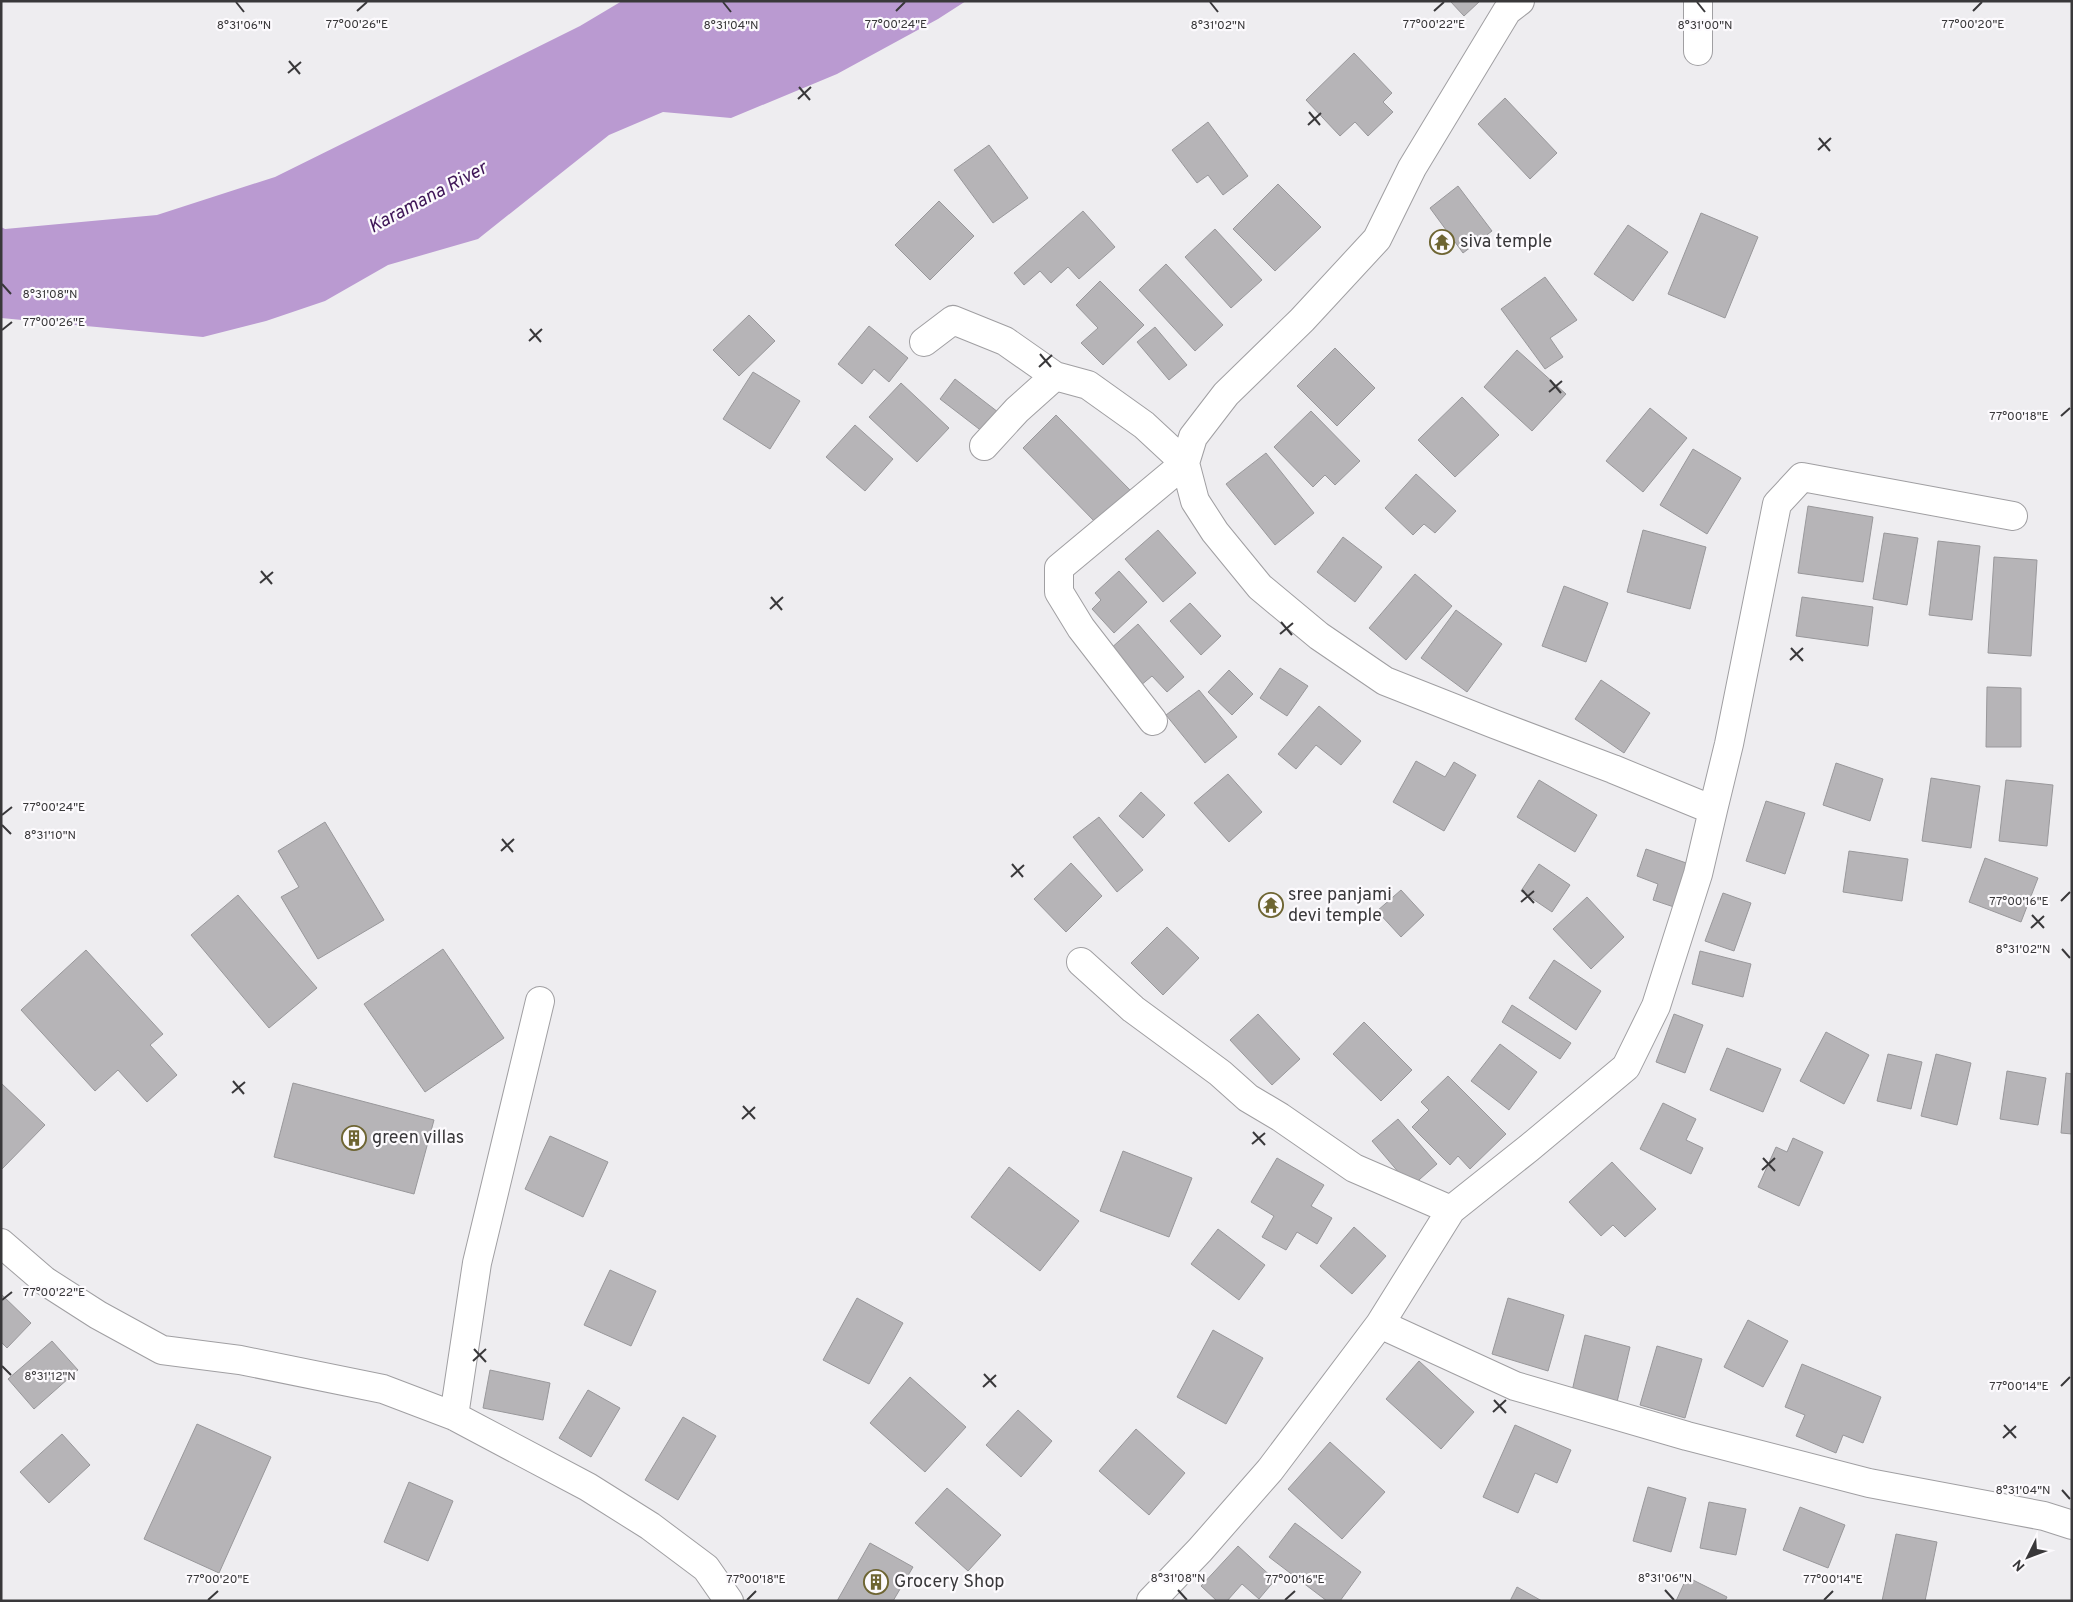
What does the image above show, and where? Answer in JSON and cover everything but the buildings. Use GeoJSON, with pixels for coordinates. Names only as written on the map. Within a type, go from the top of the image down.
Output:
{"type":"FeatureCollection","features":[{"type":"Feature","properties":{"kind":"street"},"geometry":{"type":"LineString","coordinates":[[1520,1],[1507,11],[1412,168],[1377,239],[1302,320],[1226,394],[1193,437],[1185,463],[1195,501],[1215,532],[1260,587],[1319,636],[1385,681],[1613,769],[1713,810]]}},
{"type":"Feature","properties":{"kind":"street"},"geometry":{"type":"LineString","coordinates":[[1698,1],[1698,51]]}},
{"type":"Feature","properties":{"kind":"street"},"geometry":{"type":"LineString","coordinates":[[924,342],[953,320],[1005,341],[1055,376],[1088,385],[1144,425],[1185,463]]}},
{"type":"Feature","properties":{"kind":"street"},"geometry":{"type":"LineString","coordinates":[[984,446],[1018,410],[1055,376]]}},
{"type":"Feature","properties":{"kind":"street"},"geometry":{"type":"LineString","coordinates":[[1153,721],[1081,628],[1059,592],[1060,568],[1185,463]]}},
{"type":"Feature","properties":{"kind":"street"},"geometry":{"type":"LineString","coordinates":[[1151,1601],[1200,1550],[1270,1470],[1380,1324],[1451,1210],[1530,1148],[1626,1067],[1656,1006],[1698,874],[1729,744],[1777,504],[1802,477],[2013,516]]}},
{"type":"Feature","properties":{"kind":"street"},"geometry":{"type":"LineString","coordinates":[[1081,962],[1133,1009],[1220,1073],[1248,1098],[1280,1117],[1354,1168],[1451,1210]]}},
{"type":"Feature","properties":{"kind":"street"},"geometry":{"type":"LineString","coordinates":[[454,1416],[477,1263],[540,1001]]}},
{"type":"Feature","properties":{"kind":"street"},"geometry":{"type":"LineString","coordinates":[[1,1243],[46,1282],[98,1315],[162,1350],[240,1360],[382,1389],[454,1416],[588,1487],[650,1526],[706,1568],[730,1601]]}},
{"type":"Feature","properties":{"kind":"street"},"geometry":{"type":"LineString","coordinates":[[1380,1324],[1515,1386],[1687,1436],[1869,1483],[2044,1516],[2072,1525]]}},
{"type":"Feature","properties":{"kind":"water","name":"Karamana River"},"geometry":{"type":"Polygon","coordinates":[[[622,1],[966,1],[938,19],[837,74],[731,118],[663,112],[609,135],[478,239],[388,265],[325,301],[266,321],[203,337],[1,318],[1,227],[5,229],[157,215],[275,177],[580,26],[622,1]]]}},
{"type":"Feature","properties":{"kind":"place","name":"siva temple"},"geometry":{"type":"Point","coordinates":[1442,242]}},
{"type":"Feature","properties":{"kind":"place","name":"sree panjami devi temple"},"geometry":{"type":"Point","coordinates":[1271,905]}},
{"type":"Feature","properties":{"kind":"place","name":"green villas"},"geometry":{"type":"Point","coordinates":[354,1138]}},
{"type":"Feature","properties":{"kind":"place","name":"Grocery Shop"},"geometry":{"type":"Point","coordinates":[876,1582]}}]}
